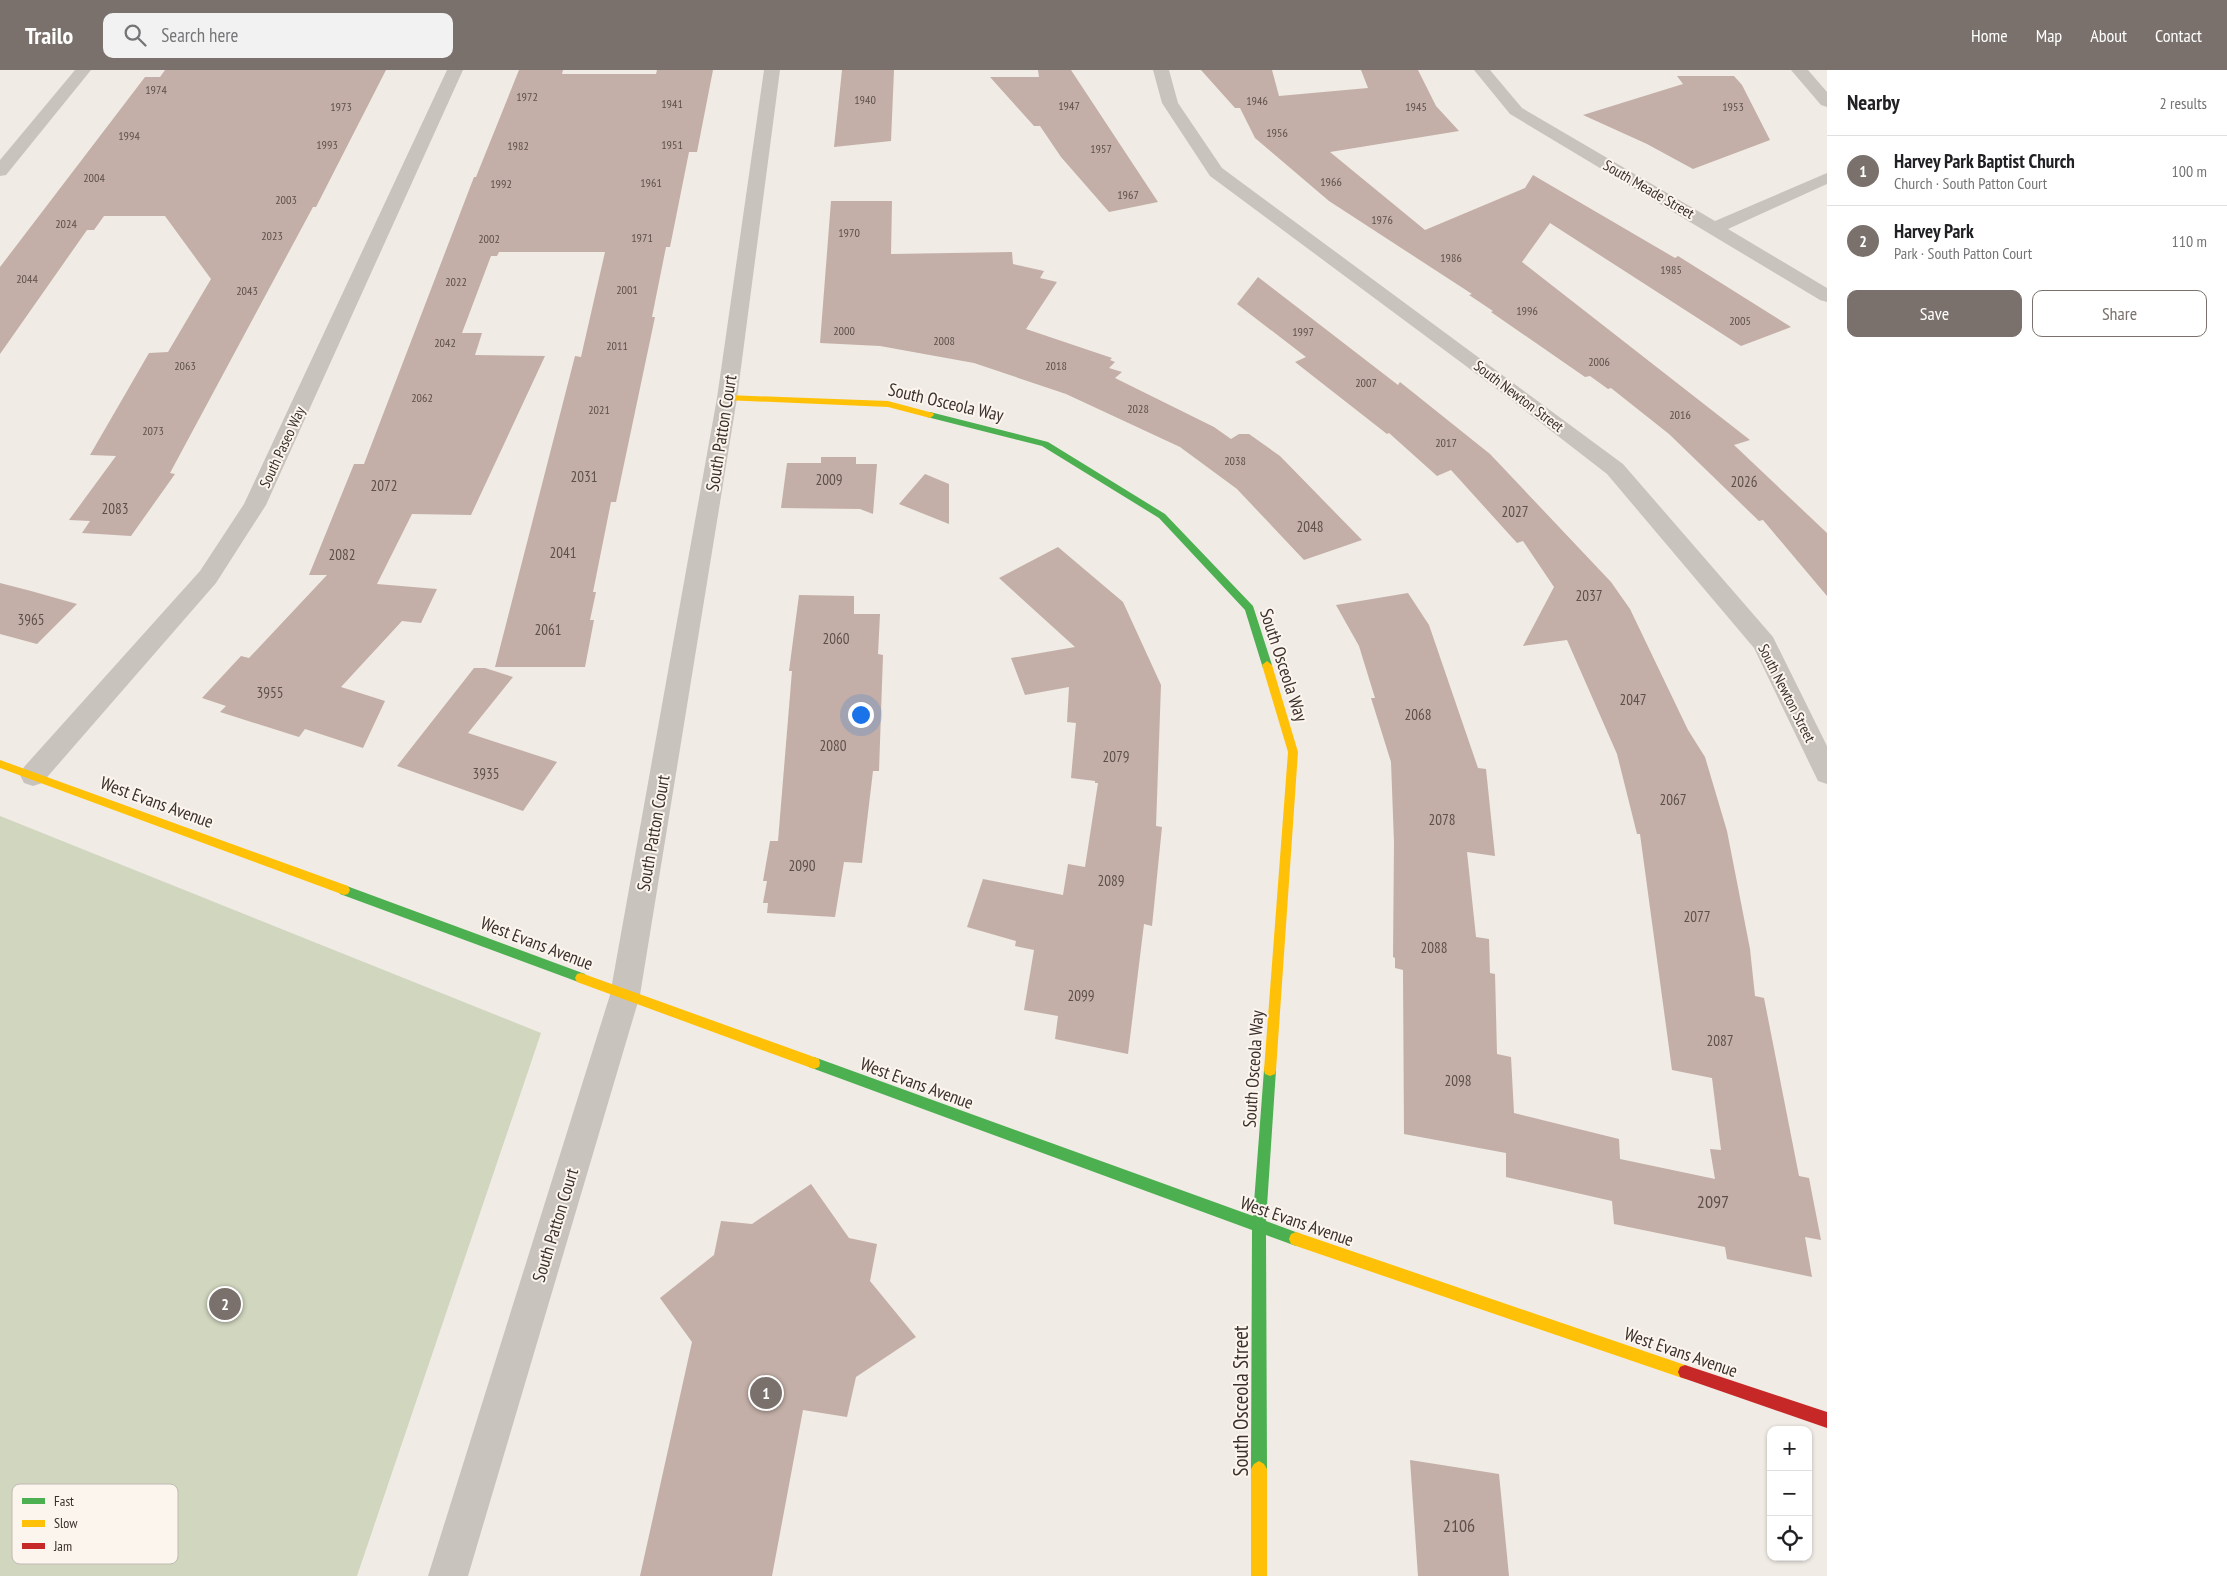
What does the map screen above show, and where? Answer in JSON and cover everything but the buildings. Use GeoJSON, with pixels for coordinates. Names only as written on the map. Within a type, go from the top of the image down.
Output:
{"type":"FeatureCollection","features":[{"type":"Feature","properties":{"kind":"main road","name":"South Osceola Way"},"geometry":{"type":"LineString","coordinates":[[727,398],[888,404],[1045,444],[1162,516],[1250,609],[1293,752],[1259,1227]]}},
{"type":"Feature","properties":{"kind":"main road","name":"West Evans Avenue"},"geometry":{"type":"LineString","coordinates":[[0,764],[33,774],[625,995],[1259,1227],[1827,1420]]}},
{"type":"Feature","properties":{"kind":"main road","name":"South Osceola Street"},"geometry":{"type":"LineString","coordinates":[[1259,1227],[1259,1576]]}},
{"type":"Feature","properties":{"kind":"street"},"geometry":{"type":"LineString","coordinates":[[0,171],[83,70]]}},
{"type":"Feature","properties":{"kind":"street","name":"South Paseo Way"},"geometry":{"type":"LineString","coordinates":[[33,774],[208,577],[255,505],[454,70]]}},
{"type":"Feature","properties":{"kind":"street","name":"South Patton Court"},"geometry":{"type":"LineString","coordinates":[[448,1576],[625,995],[727,398],[772,70]]}},
{"type":"Feature","properties":{"kind":"street","name":"South Newton Street"},"geometry":{"type":"LineString","coordinates":[[1161,70],[1170,103],[1216,172],[1516,393],[1615,469],[1764,643],[1827,773]]}},
{"type":"Feature","properties":{"kind":"street","name":"South Meade Street"},"geometry":{"type":"LineString","coordinates":[[1482,70],[1516,111],[1827,296]]}},
{"type":"Feature","properties":{"kind":"street"},"geometry":{"type":"LineString","coordinates":[[1800,70],[1827,102]]}},
{"type":"Feature","properties":{"kind":"street"},"geometry":{"type":"LineString","coordinates":[[1715,228],[1825,181],[1827,178]]}},
{"type":"Feature","properties":{"kind":"green space"},"geometry":{"type":"Polygon","coordinates":[[[0,816],[541,1033],[357,1576],[0,1576],[0,816]]]}},
{"type":"Feature","properties":{"kind":"traffic: fast"},"geometry":{"type":"LineString","coordinates":[[930,415],[1045,444],[1162,516],[1250,609],[1267,665]]}},
{"type":"Feature","properties":{"kind":"traffic: fast"},"geometry":{"type":"LineString","coordinates":[[344,890],[581,978]]}},
{"type":"Feature","properties":{"kind":"traffic: fast"},"geometry":{"type":"LineString","coordinates":[[814,1063],[1296,1239]]}},
{"type":"Feature","properties":{"kind":"traffic: fast"},"geometry":{"type":"LineString","coordinates":[[1259,1469],[1259,1227],[1270,1070]]}},
{"type":"Feature","properties":{"kind":"traffic: slow"},"geometry":{"type":"LineString","coordinates":[[727,398],[888,404],[930,415]]}},
{"type":"Feature","properties":{"kind":"traffic: slow"},"geometry":{"type":"LineString","coordinates":[[1267,665],[1293,752],[1270,1070]]}},
{"type":"Feature","properties":{"kind":"traffic: slow"},"geometry":{"type":"LineString","coordinates":[[0,764],[344,890]]}},
{"type":"Feature","properties":{"kind":"traffic: slow"},"geometry":{"type":"LineString","coordinates":[[581,978],[814,1063]]}},
{"type":"Feature","properties":{"kind":"traffic: slow"},"geometry":{"type":"LineString","coordinates":[[1296,1239],[1685,1372]]}},
{"type":"Feature","properties":{"kind":"traffic: slow"},"geometry":{"type":"LineString","coordinates":[[1259,1469],[1259,1576]]}},
{"type":"Feature","properties":{"kind":"traffic: jam"},"geometry":{"type":"LineString","coordinates":[[1685,1372],[1827,1420]]}},
{"type":"Feature","properties":{"kind":"place","name":"Harvey Park"},"geometry":{"type":"Point","coordinates":[225,1304]}},
{"type":"Feature","properties":{"kind":"place","name":"Harvey Park Baptist Church"},"geometry":{"type":"Point","coordinates":[766,1393]}}]}
